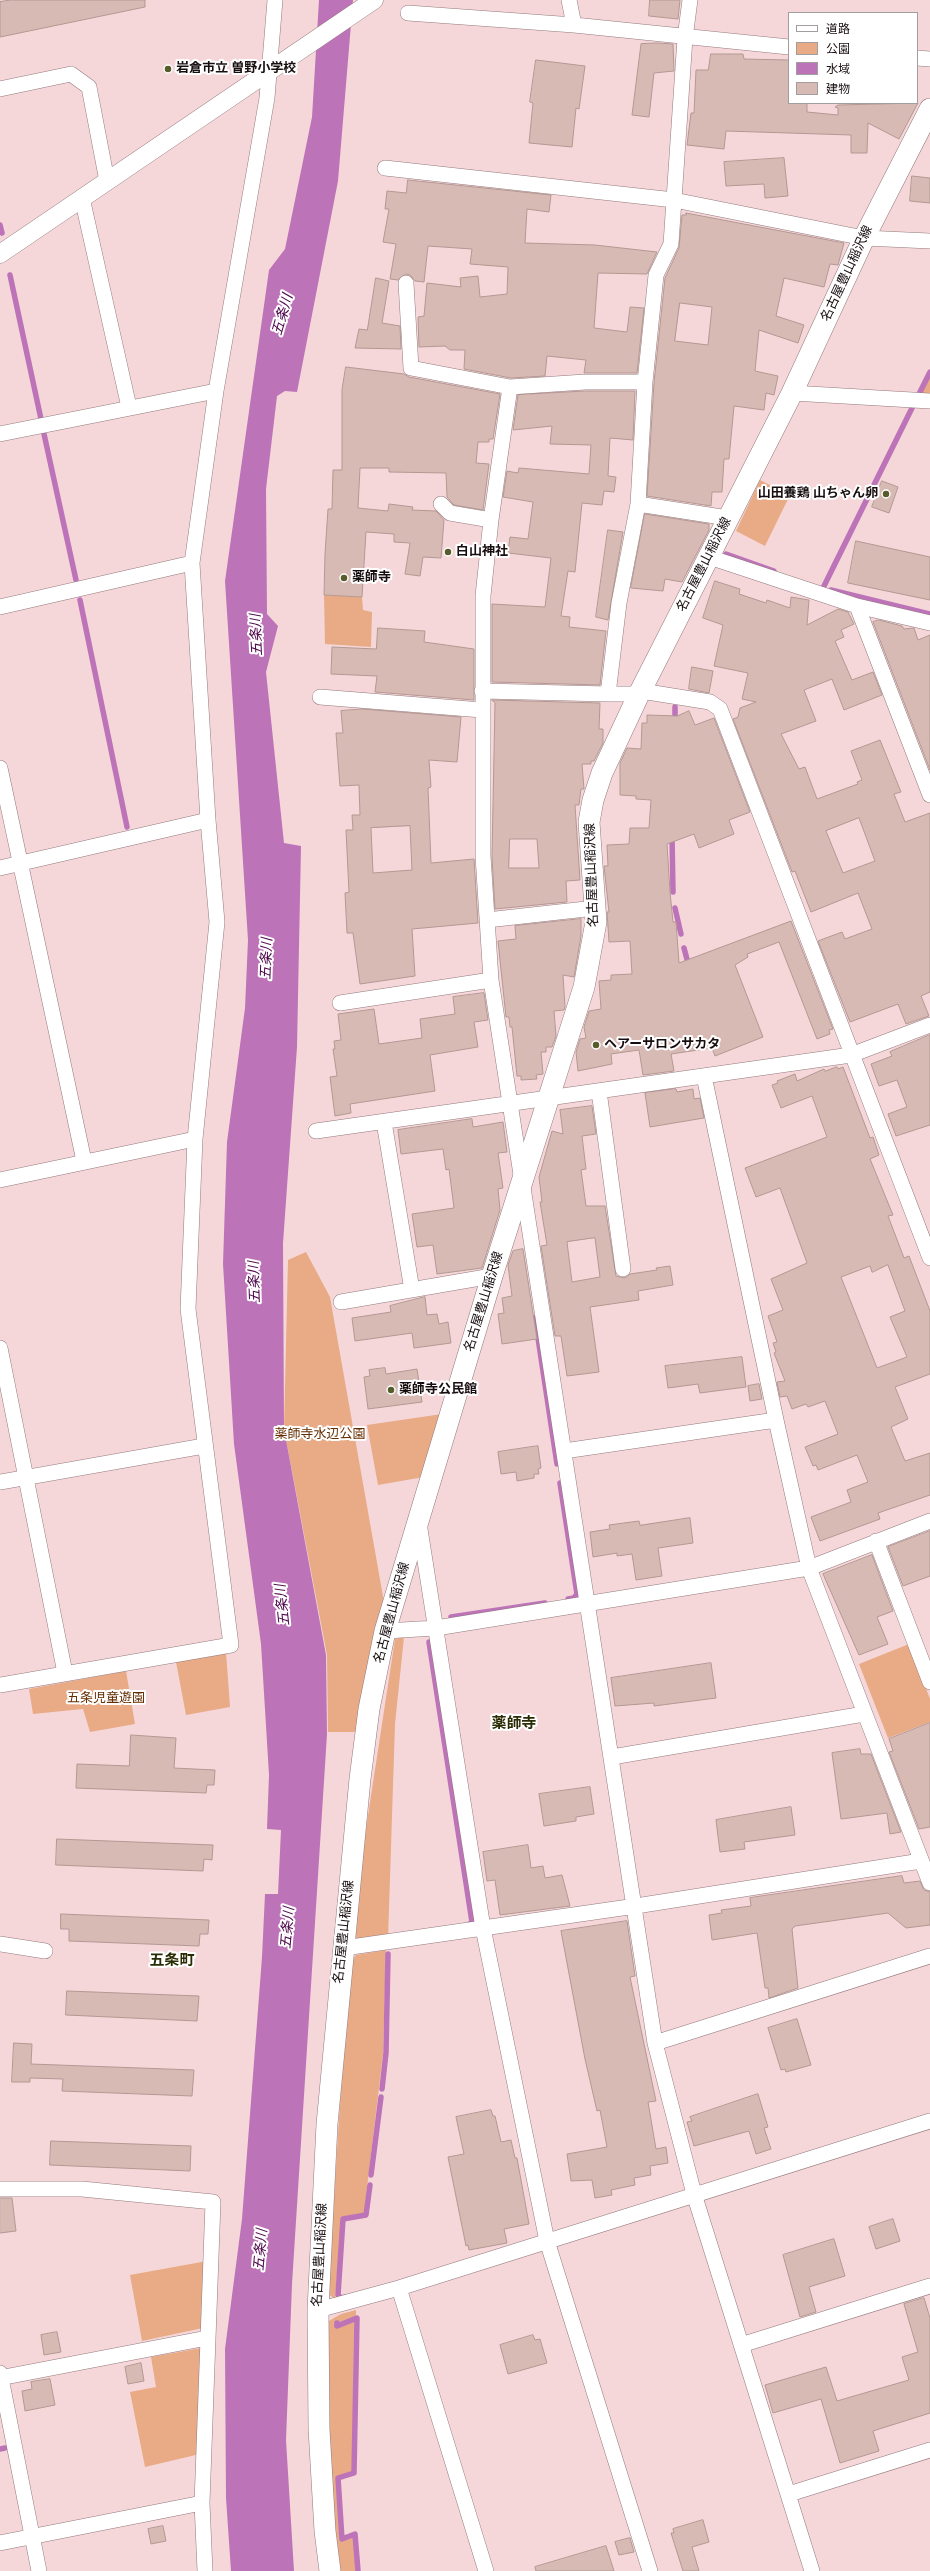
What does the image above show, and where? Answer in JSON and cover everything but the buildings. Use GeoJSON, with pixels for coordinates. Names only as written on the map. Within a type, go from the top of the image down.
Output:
{"type":"FeatureCollection","features":[{"type":"Feature","properties":{"kind":"main road","name":"名古屋豊山稲沢線"},"geometry":{"type":"LineString","coordinates":[[330,2571],[319,2444],[318,2310],[327,2124],[365,1740],[385,1632],[492,1276],[551,1096],[584,987],[593,949],[595,908],[589,822],[593,800],[602,773],[640,692],[792,393],[864,238],[930,109]]}},
{"type":"Feature","properties":{"kind":"street"},"geometry":{"type":"LineString","coordinates":[[0,1685],[231,1645],[204,1446],[188,1309],[195,1139],[218,922],[208,820],[192,563],[216,391],[273,69],[275,0]]}},
{"type":"Feature","properties":{"kind":"street"},"geometry":{"type":"LineString","coordinates":[[0,254],[374,0]]}},
{"type":"Feature","properties":{"kind":"street"},"geometry":{"type":"LineString","coordinates":[[569,0],[574,25]]}},
{"type":"Feature","properties":{"kind":"street"},"geometry":{"type":"LineString","coordinates":[[608,694],[619,603],[638,504],[644,382],[656,275],[671,244],[685,38],[690,0]]}},
{"type":"Feature","properties":{"kind":"street"},"geometry":{"type":"LineString","coordinates":[[408,13],[574,25],[685,38],[788,47]]}},
{"type":"Feature","properties":{"kind":"street"},"geometry":{"type":"LineString","coordinates":[[918,58],[930,59]]}},
{"type":"Feature","properties":{"kind":"street"},"geometry":{"type":"LineString","coordinates":[[0,89],[71,74],[89,87],[107,181]]}},
{"type":"Feature","properties":{"kind":"street"},"geometry":{"type":"LineString","coordinates":[[385,168],[674,200],[864,238],[930,241]]}},
{"type":"Feature","properties":{"kind":"street"},"geometry":{"type":"LineString","coordinates":[[82,198],[129,407]]}},
{"type":"Feature","properties":{"kind":"street"},"geometry":{"type":"LineString","coordinates":[[406,283],[411,368],[510,387],[585,382],[644,382]]}},
{"type":"Feature","properties":{"kind":"street"},"geometry":{"type":"LineString","coordinates":[[510,387],[491,520],[483,596],[483,856],[491,980],[636,1906],[655,2043],[694,2194],[812,2571]]}},
{"type":"Feature","properties":{"kind":"street"},"geometry":{"type":"LineString","coordinates":[[0,434],[129,407],[216,391]]}},
{"type":"Feature","properties":{"kind":"street"},"geometry":{"type":"LineString","coordinates":[[792,393],[930,401]]}},
{"type":"Feature","properties":{"kind":"street"},"geometry":{"type":"LineString","coordinates":[[441,504],[450,513],[491,520]]}},
{"type":"Feature","properties":{"kind":"street"},"geometry":{"type":"LineString","coordinates":[[638,504],[728,518]]}},
{"type":"Feature","properties":{"kind":"street"},"geometry":{"type":"LineString","coordinates":[[709,557],[857,606],[930,623]]}},
{"type":"Feature","properties":{"kind":"street"},"geometry":{"type":"LineString","coordinates":[[0,608],[192,563]]}},
{"type":"Feature","properties":{"kind":"street"},"geometry":{"type":"LineString","coordinates":[[857,606],[930,795]]}},
{"type":"Feature","properties":{"kind":"street"},"geometry":{"type":"LineString","coordinates":[[482,691],[608,694],[640,692],[710,702],[720,709],[851,1056],[930,1258]]}},
{"type":"Feature","properties":{"kind":"street"},"geometry":{"type":"LineString","coordinates":[[320,697],[482,710]]}},
{"type":"Feature","properties":{"kind":"street"},"geometry":{"type":"LineString","coordinates":[[0,768],[84,1161]]}},
{"type":"Feature","properties":{"kind":"street"},"geometry":{"type":"LineString","coordinates":[[0,868],[208,820]]}},
{"type":"Feature","properties":{"kind":"street"},"geometry":{"type":"LineString","coordinates":[[488,920],[595,908]]}},
{"type":"Feature","properties":{"kind":"street"},"geometry":{"type":"LineString","coordinates":[[340,1003],[491,980]]}},
{"type":"Feature","properties":{"kind":"street"},"geometry":{"type":"LineString","coordinates":[[316,1131],[510,1104],[551,1096],[599,1091],[851,1056],[930,1025]]}},
{"type":"Feature","properties":{"kind":"street"},"geometry":{"type":"LineString","coordinates":[[704,1076],[776,1420],[809,1568],[930,1883]]}},
{"type":"Feature","properties":{"kind":"street"},"geometry":{"type":"LineString","coordinates":[[599,1091],[623,1269]]}},
{"type":"Feature","properties":{"kind":"street"},"geometry":{"type":"LineString","coordinates":[[384,1122],[412,1290]]}},
{"type":"Feature","properties":{"kind":"street"},"geometry":{"type":"LineString","coordinates":[[0,1180],[84,1161],[195,1139]]}},
{"type":"Feature","properties":{"kind":"street"},"geometry":{"type":"LineString","coordinates":[[340,1302],[492,1276]]}},
{"type":"Feature","properties":{"kind":"street"},"geometry":{"type":"LineString","coordinates":[[0,1348],[65,1673]]}},
{"type":"Feature","properties":{"kind":"street"},"geometry":{"type":"LineString","coordinates":[[564,1451],[776,1420]]}},
{"type":"Feature","properties":{"kind":"street"},"geometry":{"type":"LineString","coordinates":[[0,1482],[204,1446]]}},
{"type":"Feature","properties":{"kind":"street"},"geometry":{"type":"LineString","coordinates":[[385,1632],[436,1628],[809,1568],[930,1521]]}},
{"type":"Feature","properties":{"kind":"street"},"geometry":{"type":"LineString","coordinates":[[419,1522],[483,1928],[547,2241],[650,2571]]}},
{"type":"Feature","properties":{"kind":"street"},"geometry":{"type":"LineString","coordinates":[[876,1542],[930,1682]]}},
{"type":"Feature","properties":{"kind":"street"},"geometry":{"type":"LineString","coordinates":[[612,1757],[864,1714]]}},
{"type":"Feature","properties":{"kind":"street"},"geometry":{"type":"LineString","coordinates":[[344,1948],[636,1906],[921,1861]]}},
{"type":"Feature","properties":{"kind":"street"},"geometry":{"type":"LineString","coordinates":[[0,1944],[45,1951]]}},
{"type":"Feature","properties":{"kind":"street"},"geometry":{"type":"LineString","coordinates":[[655,2043],[930,1956]]}},
{"type":"Feature","properties":{"kind":"street"},"geometry":{"type":"LineString","coordinates":[[318,2310],[399,2288],[930,2121]]}},
{"type":"Feature","properties":{"kind":"street"},"geometry":{"type":"LineString","coordinates":[[0,2189],[82,2189],[213,2202],[202,2503],[205,2571]]}},
{"type":"Feature","properties":{"kind":"street"},"geometry":{"type":"LineString","coordinates":[[741,2345],[930,2286]]}},
{"type":"Feature","properties":{"kind":"street"},"geometry":{"type":"LineString","coordinates":[[399,2288],[486,2571]]}},
{"type":"Feature","properties":{"kind":"street"},"geometry":{"type":"LineString","coordinates":[[39,2571],[0,2376],[207,2338]]}},
{"type":"Feature","properties":{"kind":"street"},"geometry":{"type":"LineString","coordinates":[[789,2494],[930,2450]]}},
{"type":"Feature","properties":{"kind":"street"},"geometry":{"type":"LineString","coordinates":[[0,2543],[202,2503]]}},
{"type":"Feature","properties":{"kind":"green space"},"geometry":{"type":"Polygon","coordinates":[[[930,377],[930,395],[921,395],[930,377]]]}},
{"type":"Feature","properties":{"kind":"green space"},"geometry":{"type":"Polygon","coordinates":[[[760,480],[790,495],[765,546],[736,531],[760,480]]]}},
{"type":"Feature","properties":{"kind":"green space"},"geometry":{"type":"Polygon","coordinates":[[[324,595],[362,597],[363,610],[372,612],[371,647],[325,644],[324,595]]]}},
{"type":"Feature","properties":{"kind":"green space","name":"薬師寺水辺公園"},"geometry":{"type":"Polygon","coordinates":[[[306,1252],[330,1297],[384,1602],[359,1732],[328,1732],[327,1655],[284,1429],[288,1260],[306,1252]]]}},
{"type":"Feature","properties":{"kind":"green space"},"geometry":{"type":"Polygon","coordinates":[[[442,1414],[424,1477],[378,1485],[367,1425],[442,1414]]]}},
{"type":"Feature","properties":{"kind":"green space"},"geometry":{"type":"Polygon","coordinates":[[[404,1637],[395,1724],[388,1939],[358,1943],[353,1936],[367,1822],[395,1639],[404,1637]]]}},
{"type":"Feature","properties":{"kind":"green space"},"geometry":{"type":"Polygon","coordinates":[[[909,1644],[930,1699],[930,1722],[888,1738],[859,1664],[909,1644]]]}},
{"type":"Feature","properties":{"kind":"green space"},"geometry":{"type":"Polygon","coordinates":[[[226,1652],[230,1707],[186,1715],[176,1662],[226,1652]]]}},
{"type":"Feature","properties":{"kind":"green space","name":"五条児童遊園"},"geometry":{"type":"Polygon","coordinates":[[[126,1671],[135,1724],[90,1732],[83,1709],[33,1714],[29,1689],[126,1671]]]}},
{"type":"Feature","properties":{"kind":"green space"},"geometry":{"type":"Polygon","coordinates":[[[386,1950],[383,2054],[364,2213],[342,2217],[335,2299],[328,2294],[340,2102],[352,1960],[356,1955],[386,1950]]]}},
{"type":"Feature","properties":{"kind":"green space"},"geometry":{"type":"Polygon","coordinates":[[[207,2261],[203,2328],[142,2341],[130,2275],[207,2261]]]}},
{"type":"Feature","properties":{"kind":"green space"},"geometry":{"type":"Polygon","coordinates":[[[356,2310],[356,2316],[338,2324],[338,2321],[336,2322],[335,2328],[354,2321],[353,2472],[336,2477],[341,2540],[353,2536],[356,2571],[338,2571],[327,2467],[327,2322],[341,2314],[356,2310]]]}},
{"type":"Feature","properties":{"kind":"green space"},"geometry":{"type":"Polygon","coordinates":[[[201,2348],[200,2454],[145,2467],[130,2392],[156,2387],[151,2357],[201,2348]]]}},
{"type":"Feature","properties":{"kind":"water","name":"五条川"},"geometry":{"type":"Polygon","coordinates":[[[319,0],[353,0],[338,181],[297,392],[285,391],[277,396],[266,489],[267,614],[278,626],[266,672],[284,843],[301,846],[297,1047],[283,1243],[284,1429],[326,1655],[327,1734],[292,2284],[286,2440],[294,2571],[231,2571],[226,2498],[225,2349],[242,2219],[262,1957],[265,1894],[278,1894],[281,1830],[267,1829],[269,1775],[261,1644],[234,1444],[223,1264],[227,1142],[245,1008],[248,940],[225,581],[269,270],[285,249],[312,117],[319,0]]]}},
{"type":"Feature","properties":{"kind":"waterway"},"geometry":{"type":"LineString","coordinates":[[0,225],[2,233]]}},
{"type":"Feature","properties":{"kind":"waterway"},"geometry":{"type":"LineString","coordinates":[[10,275],[41,419]]}},
{"type":"Feature","properties":{"kind":"waterway"},"geometry":{"type":"LineString","coordinates":[[919,394],[930,372]]}},
{"type":"Feature","properties":{"kind":"waterway"},"geometry":{"type":"LineString","coordinates":[[823,588],[912,408]]}},
{"type":"Feature","properties":{"kind":"waterway"},"geometry":{"type":"LineString","coordinates":[[44,434],[76,580]]}},
{"type":"Feature","properties":{"kind":"waterway"},"geometry":{"type":"LineString","coordinates":[[726,554],[774,571]]}},
{"type":"Feature","properties":{"kind":"waterway"},"geometry":{"type":"LineString","coordinates":[[831,590],[930,614]]}},
{"type":"Feature","properties":{"kind":"waterway"},"geometry":{"type":"LineString","coordinates":[[80,600],[127,827]]}},
{"type":"Feature","properties":{"kind":"waterway"},"geometry":{"type":"LineString","coordinates":[[675,707],[675,723]]}},
{"type":"Feature","properties":{"kind":"waterway"},"geometry":{"type":"LineString","coordinates":[[672,836],[673,892]]}},
{"type":"Feature","properties":{"kind":"waterway"},"geometry":{"type":"LineString","coordinates":[[675,908],[681,934]]}},
{"type":"Feature","properties":{"kind":"waterway"},"geometry":{"type":"LineString","coordinates":[[684,948],[689,967]]}},
{"type":"Feature","properties":{"kind":"waterway"},"geometry":{"type":"LineString","coordinates":[[535,1318],[557,1464]]}},
{"type":"Feature","properties":{"kind":"waterway"},"geometry":{"type":"LineString","coordinates":[[560,1483],[577,1594],[574,1598],[568,1599]]}},
{"type":"Feature","properties":{"kind":"waterway"},"geometry":{"type":"LineString","coordinates":[[451,1617],[545,1603]]}},
{"type":"Feature","properties":{"kind":"waterway"},"geometry":{"type":"LineString","coordinates":[[429,1642],[472,1922],[467,1926]]}},
{"type":"Feature","properties":{"kind":"waterway"},"geometry":{"type":"LineString","coordinates":[[382,2089],[386,2053],[388,1954]]}},
{"type":"Feature","properties":{"kind":"waterway"},"geometry":{"type":"LineString","coordinates":[[371,2175],[381,2097]]}},
{"type":"Feature","properties":{"kind":"waterway"},"geometry":{"type":"LineString","coordinates":[[346,2297],[341,2298],[338,2295],[343,2219],[366,2215],[370,2185]]}},
{"type":"Feature","properties":{"kind":"waterway"},"geometry":{"type":"LineString","coordinates":[[337,2323],[337,2326],[357,2318],[354,2473],[338,2478],[342,2539],[355,2534],[358,2571]]}},
{"type":"Feature","properties":{"kind":"waterway"},"geometry":{"type":"LineString","coordinates":[[0,2449],[5,2448]]}},
{"type":"Feature","properties":{"kind":"place","name":"岩倉市立 曽野小学校"},"geometry":{"type":"Point","coordinates":[168,69]}},
{"type":"Feature","properties":{"kind":"place","name":"山田養鶏 山ちゃん卵"},"geometry":{"type":"Point","coordinates":[886,494]}},
{"type":"Feature","properties":{"kind":"place","name":"白山神社"},"geometry":{"type":"Point","coordinates":[448,552]}},
{"type":"Feature","properties":{"kind":"place","name":"薬師寺"},"geometry":{"type":"Point","coordinates":[344,578]}},
{"type":"Feature","properties":{"kind":"place","name":"ヘアーサロンサカタ"},"geometry":{"type":"Point","coordinates":[596,1045]}},
{"type":"Feature","properties":{"kind":"place","name":"薬師寺公民館"},"geometry":{"type":"Point","coordinates":[391,1390]}},
{"type":"Feature","properties":{"kind":"district","name":"薬師寺"},"geometry":{"type":"Point","coordinates":[514,1725]}},
{"type":"Feature","properties":{"kind":"district","name":"五条町"},"geometry":{"type":"Point","coordinates":[172,1962]}}]}
